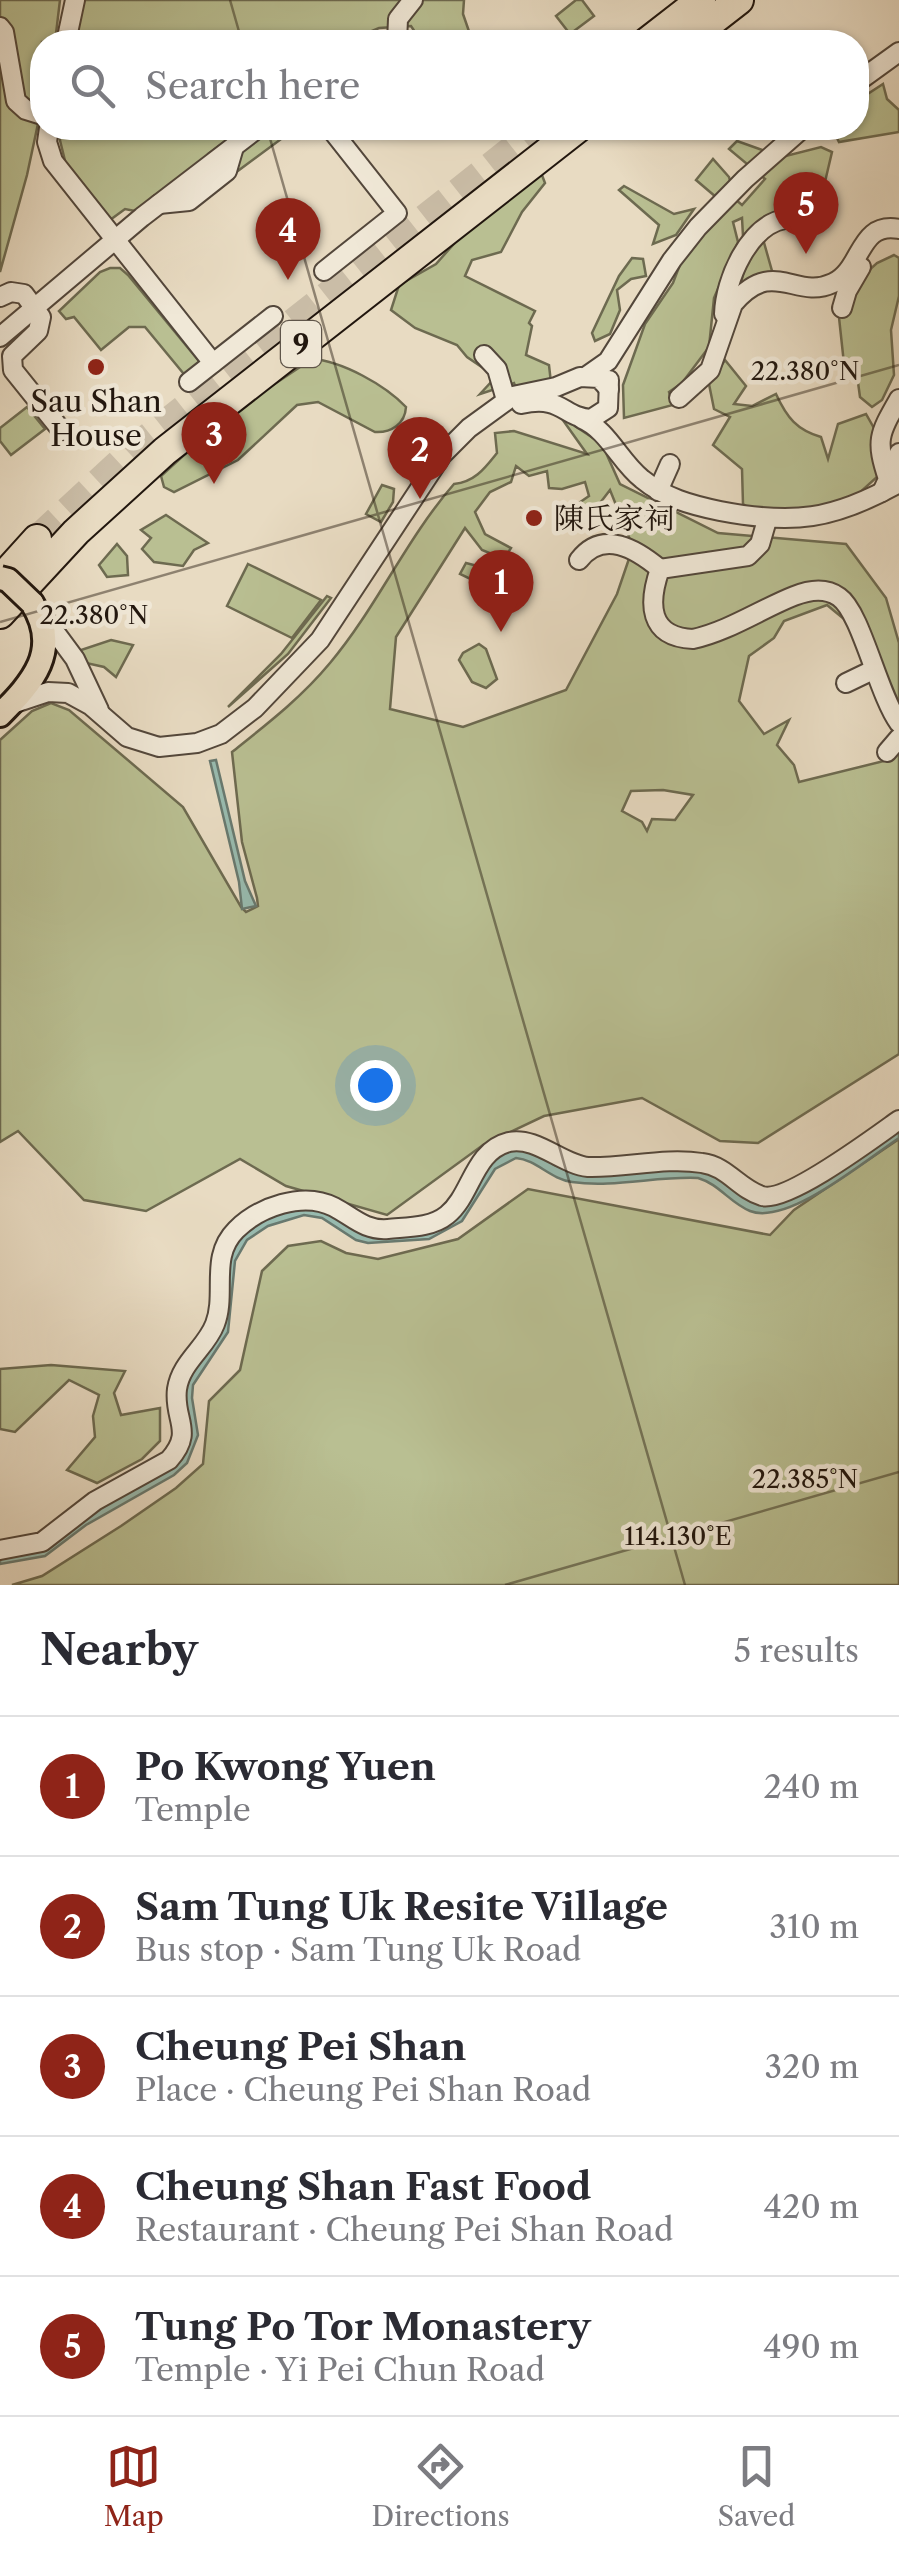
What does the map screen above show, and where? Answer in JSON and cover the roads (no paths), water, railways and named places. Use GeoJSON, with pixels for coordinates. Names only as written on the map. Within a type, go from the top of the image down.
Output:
{"type":"FeatureCollection","features":[{"type":"Feature","properties":{"kind":"highway"},"geometry":{"type":"LineString","coordinates":[[662,30],[701,0]]}},
{"type":"Feature","properties":{"kind":"highway"},"geometry":{"type":"LineString","coordinates":[[700,30],[738,0]]}},
{"type":"Feature","properties":{"kind":"highway","name":"9"},"geometry":{"type":"LineString","coordinates":[[0,614],[76,532],[165,452],[563,140]]}},
{"type":"Feature","properties":{"kind":"highway"},"geometry":{"type":"LineString","coordinates":[[0,578],[37,539]]}},
{"type":"Feature","properties":{"kind":"main road"},"geometry":{"type":"LineString","coordinates":[[0,578],[8,580],[34,605],[44,636],[42,658],[30,685],[6,709]]}},
{"type":"Feature","properties":{"kind":"street"},"geometry":{"type":"LineString","coordinates":[[69,30],[75,0]]}},
{"type":"Feature","properties":{"kind":"street"},"geometry":{"type":"LineString","coordinates":[[396,30],[398,19],[413,0]]}},
{"type":"Feature","properties":{"kind":"street"},"geometry":{"type":"LineString","coordinates":[[0,27],[16,102],[30,111]]}},
{"type":"Feature","properties":{"kind":"street"},"geometry":{"type":"LineString","coordinates":[[869,74],[899,52]]}},
{"type":"Feature","properties":{"kind":"street"},"geometry":{"type":"LineString","coordinates":[[48,140],[48,150],[66,185],[116,239],[213,363]]}},
{"type":"Feature","properties":{"kind":"street"},"geometry":{"type":"LineString","coordinates":[[0,336],[158,204],[242,140]]}},
{"type":"Feature","properties":{"kind":"street"},"geometry":{"type":"LineString","coordinates":[[324,272],[397,213],[339,140]]}},
{"type":"Feature","properties":{"kind":"street"},"geometry":{"type":"LineString","coordinates":[[6,709],[58,691],[78,698],[142,743],[175,748],[221,734],[320,640],[442,455],[470,428],[523,393],[556,388],[608,361],[672,260],[698,227],[790,140]]}},
{"type":"Feature","properties":{"kind":"street"},"geometry":{"type":"LineString","coordinates":[[679,398],[710,370],[717,357],[726,288],[734,272],[760,230],[766,224],[785,219]]}},
{"type":"Feature","properties":{"kind":"street"},"geometry":{"type":"LineString","coordinates":[[723,329],[734,304],[761,281],[824,286],[836,282],[858,257],[871,233],[899,229]]}},
{"type":"Feature","properties":{"kind":"street"},"geometry":{"type":"LineString","coordinates":[[842,308],[862,266],[858,257]]}},
{"type":"Feature","properties":{"kind":"street"},"geometry":{"type":"LineString","coordinates":[[0,297],[18,292],[28,297],[42,319],[41,326],[12,356],[13,370],[62,431]]}},
{"type":"Feature","properties":{"kind":"street"},"geometry":{"type":"LineString","coordinates":[[189,382],[273,316]]}},
{"type":"Feature","properties":{"kind":"street"},"geometry":{"type":"LineString","coordinates":[[618,344],[609,368],[610,394],[616,443],[623,460]]}},
{"type":"Feature","properties":{"kind":"street"},"geometry":{"type":"LineString","coordinates":[[484,355],[497,369],[499,407]]}},
{"type":"Feature","properties":{"kind":"street"},"geometry":{"type":"LineString","coordinates":[[576,414],[601,415],[610,394],[603,380],[582,377]]}},
{"type":"Feature","properties":{"kind":"street"},"geometry":{"type":"LineString","coordinates":[[576,414],[566,396],[582,377]]}},
{"type":"Feature","properties":{"kind":"street"},"geometry":{"type":"LineString","coordinates":[[890,457],[880,433],[899,400]]}},
{"type":"Feature","properties":{"kind":"street"},"geometry":{"type":"LineString","coordinates":[[499,407],[542,402],[576,414],[594,426],[623,460],[658,491],[692,505],[768,520],[833,514],[890,485],[890,457],[899,424]]}},
{"type":"Feature","properties":{"kind":"street"},"geometry":{"type":"LineString","coordinates":[[658,491],[670,464]]}},
{"type":"Feature","properties":{"kind":"street"},"geometry":{"type":"LineString","coordinates":[[579,560],[594,547],[611,543],[626,546],[660,569],[748,556],[760,544],[768,520]]}},
{"type":"Feature","properties":{"kind":"street"},"geometry":{"type":"LineString","coordinates":[[660,569],[651,602],[653,613],[669,632],[682,638],[704,637],[794,596],[821,590],[841,598],[886,705],[899,723]]}},
{"type":"Feature","properties":{"kind":"street"},"geometry":{"type":"LineString","coordinates":[[34,605],[75,659],[105,719]]}},
{"type":"Feature","properties":{"kind":"street"},"geometry":{"type":"LineString","coordinates":[[846,683],[873,670]]}},
{"type":"Feature","properties":{"kind":"street"},"geometry":{"type":"LineString","coordinates":[[0,1550],[42,1542],[96,1502],[170,1460],[177,1452],[184,1427],[177,1388],[184,1370],[215,1324],[223,1250],[233,1233],[258,1214],[303,1200],[332,1205],[372,1229],[433,1222],[458,1203],[486,1156],[518,1142],[585,1167],[704,1163],[723,1170],[752,1192],[775,1197],[809,1180],[899,1120]]}},
{"type":"Feature","properties":{"kind":"water"},"geometry":{"type":"Polygon","coordinates":[[[216,760],[245,881],[256,906],[242,909],[210,761],[216,760]]]}},
{"type":"Feature","properties":{"kind":"water"},"geometry":{"type":"Polygon","coordinates":[[[899,1124],[899,1138],[848,1174],[805,1200],[766,1213],[743,1208],[698,1178],[604,1184],[572,1182],[516,1158],[495,1169],[462,1221],[429,1239],[368,1243],[356,1240],[322,1218],[304,1215],[268,1226],[247,1240],[235,1261],[228,1332],[193,1385],[198,1435],[187,1463],[174,1475],[86,1525],[45,1556],[0,1564],[0,1553],[170,1464],[181,1388],[207,1345],[232,1242],[269,1213],[315,1204],[350,1223],[438,1224],[483,1164],[505,1148],[536,1151],[554,1165],[573,1172],[700,1166],[760,1202],[899,1124]]]}},
{"type":"Feature","properties":{"kind":"tunnel"},"geometry":{"type":"LineString","coordinates":[[37,539],[142,442],[524,140]]}},
{"type":"Feature","properties":{"kind":"place","name":"Tung Po Tor Monastery"},"geometry":{"type":"Point","coordinates":[806,254]}},
{"type":"Feature","properties":{"kind":"place","name":"Cheung Shan Fast Food"},"geometry":{"type":"Point","coordinates":[288,280]}},
{"type":"Feature","properties":{"kind":"place","name":"Sau Shan House"},"geometry":{"type":"Point","coordinates":[96,367]}},
{"type":"Feature","properties":{"kind":"place","name":"Cheung Pei Shan"},"geometry":{"type":"Point","coordinates":[214,484]}},
{"type":"Feature","properties":{"kind":"place","name":"Sam Tung Uk Resite Village"},"geometry":{"type":"Point","coordinates":[420,499]}},
{"type":"Feature","properties":{"kind":"place","name":"陳氏家祠"},"geometry":{"type":"Point","coordinates":[534,518]}},
{"type":"Feature","properties":{"kind":"place","name":"Po Kwong Yuen"},"geometry":{"type":"Point","coordinates":[501,632]}}]}
